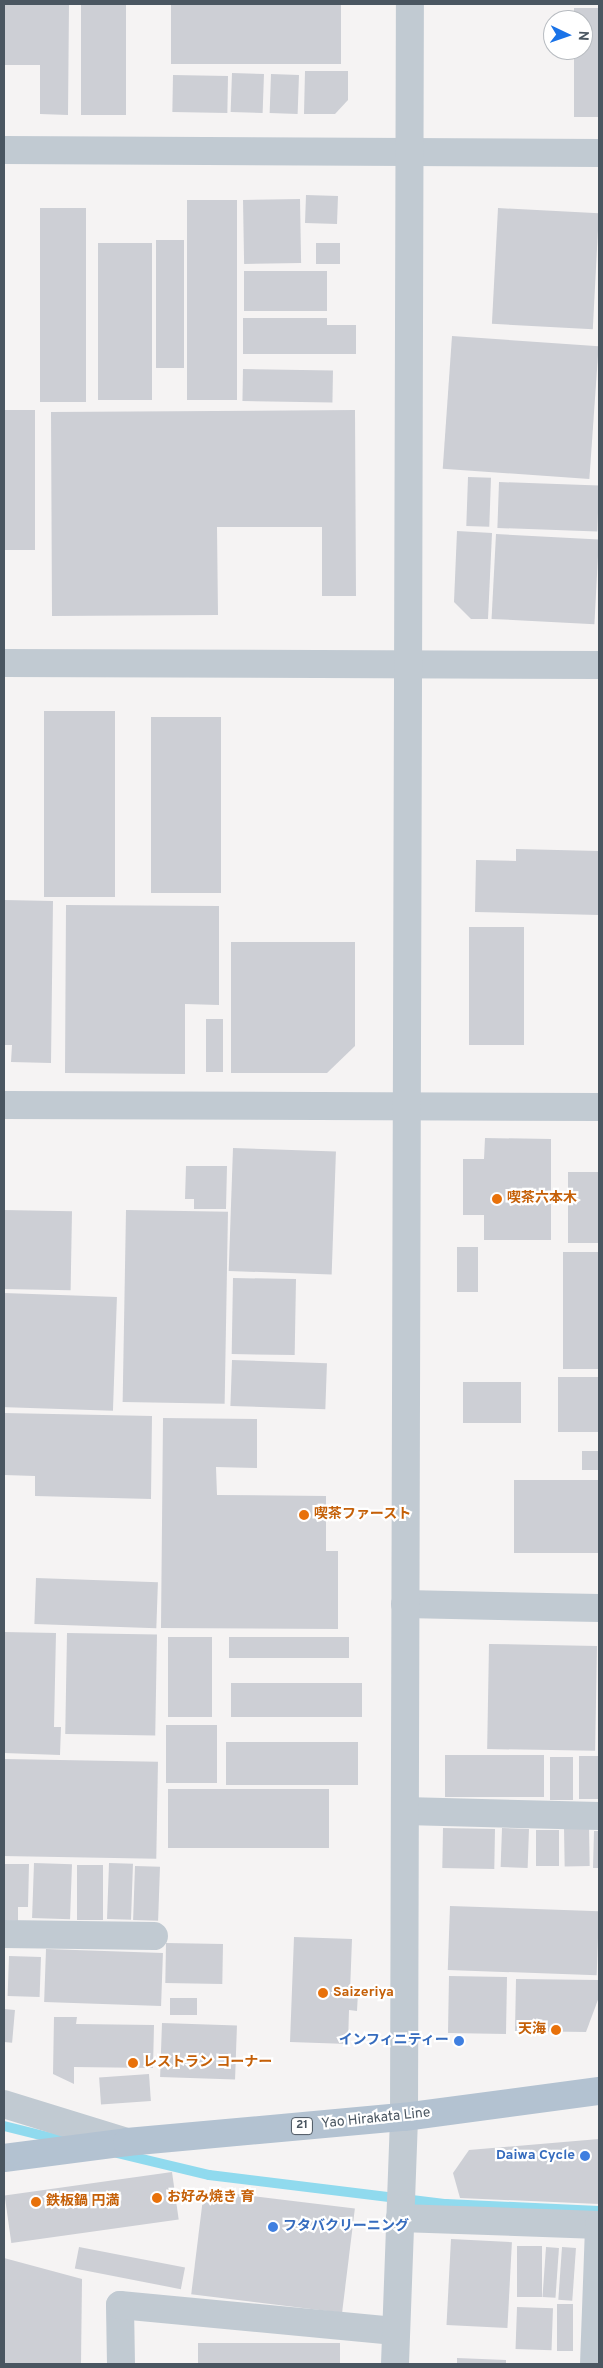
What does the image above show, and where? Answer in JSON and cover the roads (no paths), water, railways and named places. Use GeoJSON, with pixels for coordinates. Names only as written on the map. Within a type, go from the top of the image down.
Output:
{"type":"FeatureCollection","features":[{"type":"Feature","properties":{"kind":"main road","name":"Yao Hirakata Line"},"geometry":{"type":"LineString","coordinates":[[4,2158],[126,2142],[404,2117],[599,2091]]}},
{"type":"Feature","properties":{"kind":"street"},"geometry":{"type":"LineString","coordinates":[[396,2364],[395,2331],[404,2117],[404,1106],[410,4]]}},
{"type":"Feature","properties":{"kind":"street"},"geometry":{"type":"LineString","coordinates":[[4,150],[599,153]]}},
{"type":"Feature","properties":{"kind":"street"},"geometry":{"type":"LineString","coordinates":[[4,663],[599,666]]}},
{"type":"Feature","properties":{"kind":"street"},"geometry":{"type":"LineString","coordinates":[[4,1105],[599,1108]]}},
{"type":"Feature","properties":{"kind":"street"},"geometry":{"type":"LineString","coordinates":[[405,1604],[599,1608]]}},
{"type":"Feature","properties":{"kind":"street"},"geometry":{"type":"LineString","coordinates":[[405,1811],[599,1816]]}},
{"type":"Feature","properties":{"kind":"street"},"geometry":{"type":"LineString","coordinates":[[4,1934],[154,1936]]}},
{"type":"Feature","properties":{"kind":"street"},"geometry":{"type":"LineString","coordinates":[[4,2104],[126,2142]]}},
{"type":"Feature","properties":{"kind":"street"},"geometry":{"type":"LineString","coordinates":[[400,2218],[599,2225],[594,2364]]}},
{"type":"Feature","properties":{"kind":"street"},"geometry":{"type":"LineString","coordinates":[[121,2364],[120,2305],[395,2331]]}},
{"type":"Feature","properties":{"kind":"waterway"},"geometry":{"type":"LineString","coordinates":[[4,2126],[64,2141]]}},
{"type":"Feature","properties":{"kind":"waterway"},"geometry":{"type":"LineString","coordinates":[[117,2153],[209,2175],[446,2204],[599,2211]]}},
{"type":"Feature","properties":{"kind":"place","name":"喫茶六本木"},"geometry":{"type":"Point","coordinates":[497,1199]}},
{"type":"Feature","properties":{"kind":"place","name":"喫茶ファースト"},"geometry":{"type":"Point","coordinates":[304,1515]}},
{"type":"Feature","properties":{"kind":"place","name":"Saizeriya"},"geometry":{"type":"Point","coordinates":[323,1993]}},
{"type":"Feature","properties":{"kind":"place","name":"天海"},"geometry":{"type":"Point","coordinates":[556,2030]}},
{"type":"Feature","properties":{"kind":"place","name":"インフィニティー"},"geometry":{"type":"Point","coordinates":[459,2041]}},
{"type":"Feature","properties":{"kind":"place","name":"レストラン コーナー"},"geometry":{"type":"Point","coordinates":[133,2063]}},
{"type":"Feature","properties":{"kind":"place","name":"Daiwa Cycle"},"geometry":{"type":"Point","coordinates":[585,2156]}},
{"type":"Feature","properties":{"kind":"place","name":"お好み焼き 育"},"geometry":{"type":"Point","coordinates":[157,2198]}},
{"type":"Feature","properties":{"kind":"place","name":"鉄板鍋 円満"},"geometry":{"type":"Point","coordinates":[36,2202]}},
{"type":"Feature","properties":{"kind":"place","name":"フタバクリーニング"},"geometry":{"type":"Point","coordinates":[273,2227]}}]}
